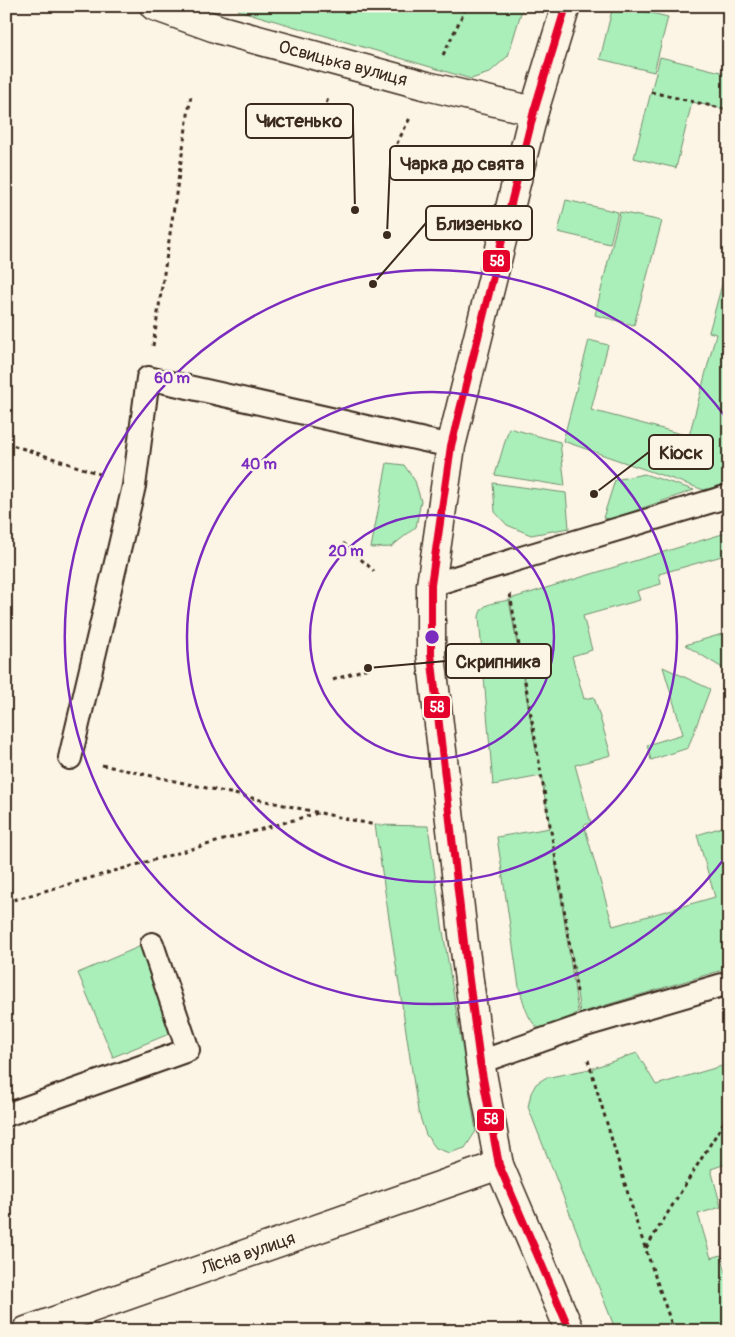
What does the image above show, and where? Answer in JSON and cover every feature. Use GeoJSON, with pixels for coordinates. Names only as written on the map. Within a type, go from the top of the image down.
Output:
{"type":"FeatureCollection","features":[{"type":"Feature","properties":{"kind":"street","name":"Освицька вулиця"},"geometry":{"type":"LineString","coordinates":[[154,6],[221,30],[427,86],[534,111]]}},
{"type":"Feature","properties":{"kind":"street"},"geometry":{"type":"LineString","coordinates":[[566,6],[534,111],[451,446],[430,585],[431,654],[464,943],[480,1062],[499,1165],[570,1331]]}},
{"type":"Feature","properties":{"kind":"street","name":"Лісна вулиця"},"geometry":{"type":"LineString","coordinates":[[26,1331],[499,1165]]}},
{"type":"Feature","properties":{"kind":"lane"},"geometry":{"type":"LineString","coordinates":[[70,758],[134,486],[148,378],[451,446]]}},
{"type":"Feature","properties":{"kind":"lane"},"geometry":{"type":"LineString","coordinates":[[430,585],[729,496]]}},
{"type":"Feature","properties":{"kind":"lane"},"geometry":{"type":"LineString","coordinates":[[6,1115],[188,1050],[152,944]]}},
{"type":"Feature","properties":{"kind":"lane"},"geometry":{"type":"LineString","coordinates":[[480,1062],[582,1026],[729,982]]}},
{"type":"Feature","properties":{"kind":"path"},"geometry":{"type":"LineString","coordinates":[[427,86],[467,6]]}},
{"type":"Feature","properties":{"kind":"path"},"geometry":{"type":"LineString","coordinates":[[651,92],[729,110]]}},
{"type":"Feature","properties":{"kind":"path"},"geometry":{"type":"LineString","coordinates":[[148,378],[191,95]]}},
{"type":"Feature","properties":{"kind":"path"},"geometry":{"type":"LineString","coordinates":[[6,443],[134,486]]}},
{"type":"Feature","properties":{"kind":"path"},"geometry":{"type":"LineString","coordinates":[[343,543],[374,571]]}},
{"type":"Feature","properties":{"kind":"path"},"geometry":{"type":"LineString","coordinates":[[510,561],[510,599],[561,889],[582,1026]]}},
{"type":"Feature","properties":{"kind":"path"},"geometry":{"type":"LineString","coordinates":[[333,680],[368,668]]}},
{"type":"Feature","properties":{"kind":"path"},"geometry":{"type":"LineString","coordinates":[[70,758],[375,825]]}},
{"type":"Feature","properties":{"kind":"path"},"geometry":{"type":"LineString","coordinates":[[6,902],[318,812]]}},
{"type":"Feature","properties":{"kind":"path"},"geometry":{"type":"LineString","coordinates":[[586,1053],[646,1249],[674,1331]]}},
{"type":"Feature","properties":{"kind":"path"},"geometry":{"type":"LineString","coordinates":[[646,1249],[729,1114]]}},
{"type":"Feature","properties":{"kind":"green space"},"geometry":{"type":"Polygon","coordinates":[[[241,6],[523,6],[508,56],[489,73],[471,79],[238,10],[241,6]]]}},
{"type":"Feature","properties":{"kind":"green space"},"geometry":{"type":"Polygon","coordinates":[[[613,6],[623,6],[668,17],[654,72],[600,59],[613,6]]]}},
{"type":"Feature","properties":{"kind":"green space"},"geometry":{"type":"Polygon","coordinates":[[[660,57],[729,74],[729,110],[692,102],[676,168],[634,158],[660,57]]]}},
{"type":"Feature","properties":{"kind":"green space"},"geometry":{"type":"Polygon","coordinates":[[[566,200],[618,212],[610,244],[558,232],[566,200]]]}},
{"type":"Feature","properties":{"kind":"green space"},"geometry":{"type":"Polygon","coordinates":[[[620,212],[662,221],[634,325],[595,315],[620,212]]]}},
{"type":"Feature","properties":{"kind":"green space"},"geometry":{"type":"Polygon","coordinates":[[[729,259],[729,483],[704,490],[563,441],[589,340],[608,345],[591,410],[689,436],[716,334],[709,332],[729,259]]]}},
{"type":"Feature","properties":{"kind":"green space"},"geometry":{"type":"Polygon","coordinates":[[[509,428],[560,442],[565,486],[495,475],[509,428]]]}},
{"type":"Feature","properties":{"kind":"green space"},"geometry":{"type":"Polygon","coordinates":[[[387,463],[404,465],[415,481],[421,501],[416,527],[391,547],[371,548],[387,463]]]}},
{"type":"Feature","properties":{"kind":"green space"},"geometry":{"type":"Polygon","coordinates":[[[644,474],[694,490],[611,519],[603,518],[615,480],[644,474]]]}},
{"type":"Feature","properties":{"kind":"green space"},"geometry":{"type":"Polygon","coordinates":[[[493,483],[566,493],[569,528],[531,535],[507,525],[495,512],[493,483]]]}},
{"type":"Feature","properties":{"kind":"green space"},"geometry":{"type":"Polygon","coordinates":[[[729,532],[729,554],[659,574],[661,584],[637,591],[640,600],[583,616],[592,650],[572,656],[584,699],[594,697],[611,755],[575,765],[591,823],[584,825],[613,926],[715,897],[697,835],[729,825],[729,968],[580,1013],[555,858],[578,1012],[554,1027],[547,1030],[541,1029],[531,1020],[519,987],[497,837],[550,828],[541,776],[493,785],[480,612],[490,604],[509,600],[537,755],[510,599],[729,532]]]}},
{"type":"Feature","properties":{"kind":"green space"},"geometry":{"type":"Polygon","coordinates":[[[729,632],[729,672],[685,645],[729,632]]]}},
{"type":"Feature","properties":{"kind":"green space"},"geometry":{"type":"Polygon","coordinates":[[[663,667],[710,689],[688,748],[651,760],[647,745],[683,734],[663,667]]]}},
{"type":"Feature","properties":{"kind":"green space"},"geometry":{"type":"Polygon","coordinates":[[[375,825],[428,826],[442,925],[476,1131],[465,1148],[449,1153],[436,1148],[426,1135],[418,1111],[375,825]]]}},
{"type":"Feature","properties":{"kind":"green space"},"geometry":{"type":"Polygon","coordinates":[[[141,946],[176,1031],[113,1057],[78,973],[141,946]]]}},
{"type":"Feature","properties":{"kind":"green space"},"geometry":{"type":"Polygon","coordinates":[[[637,1053],[656,1085],[729,1064],[729,1163],[711,1169],[721,1207],[698,1214],[711,1258],[721,1255],[729,1282],[729,1331],[616,1331],[528,1107],[531,1093],[536,1084],[545,1078],[590,1069],[637,1053]]]}},
{"type":"Feature","properties":{"kind":"transit line","name":"58"},"geometry":{"type":"LineString","coordinates":[[566,6],[534,111],[451,446],[431,585],[431,654],[464,943],[480,1062],[499,1165],[570,1331]]}},
{"type":"Feature","properties":{"kind":"place","name":"Чистенько"},"geometry":{"type":"Point","coordinates":[355,210]}},
{"type":"Feature","properties":{"kind":"place","name":"Чарка до свята"},"geometry":{"type":"Point","coordinates":[387,235]}},
{"type":"Feature","properties":{"kind":"place","name":"Близенько"},"geometry":{"type":"Point","coordinates":[373,284]}},
{"type":"Feature","properties":{"kind":"place","name":"Кіоск"},"geometry":{"type":"Point","coordinates":[594,494]}},
{"type":"Feature","properties":{"kind":"place","name":"Скрипника"},"geometry":{"type":"Point","coordinates":[368,668]}}]}
